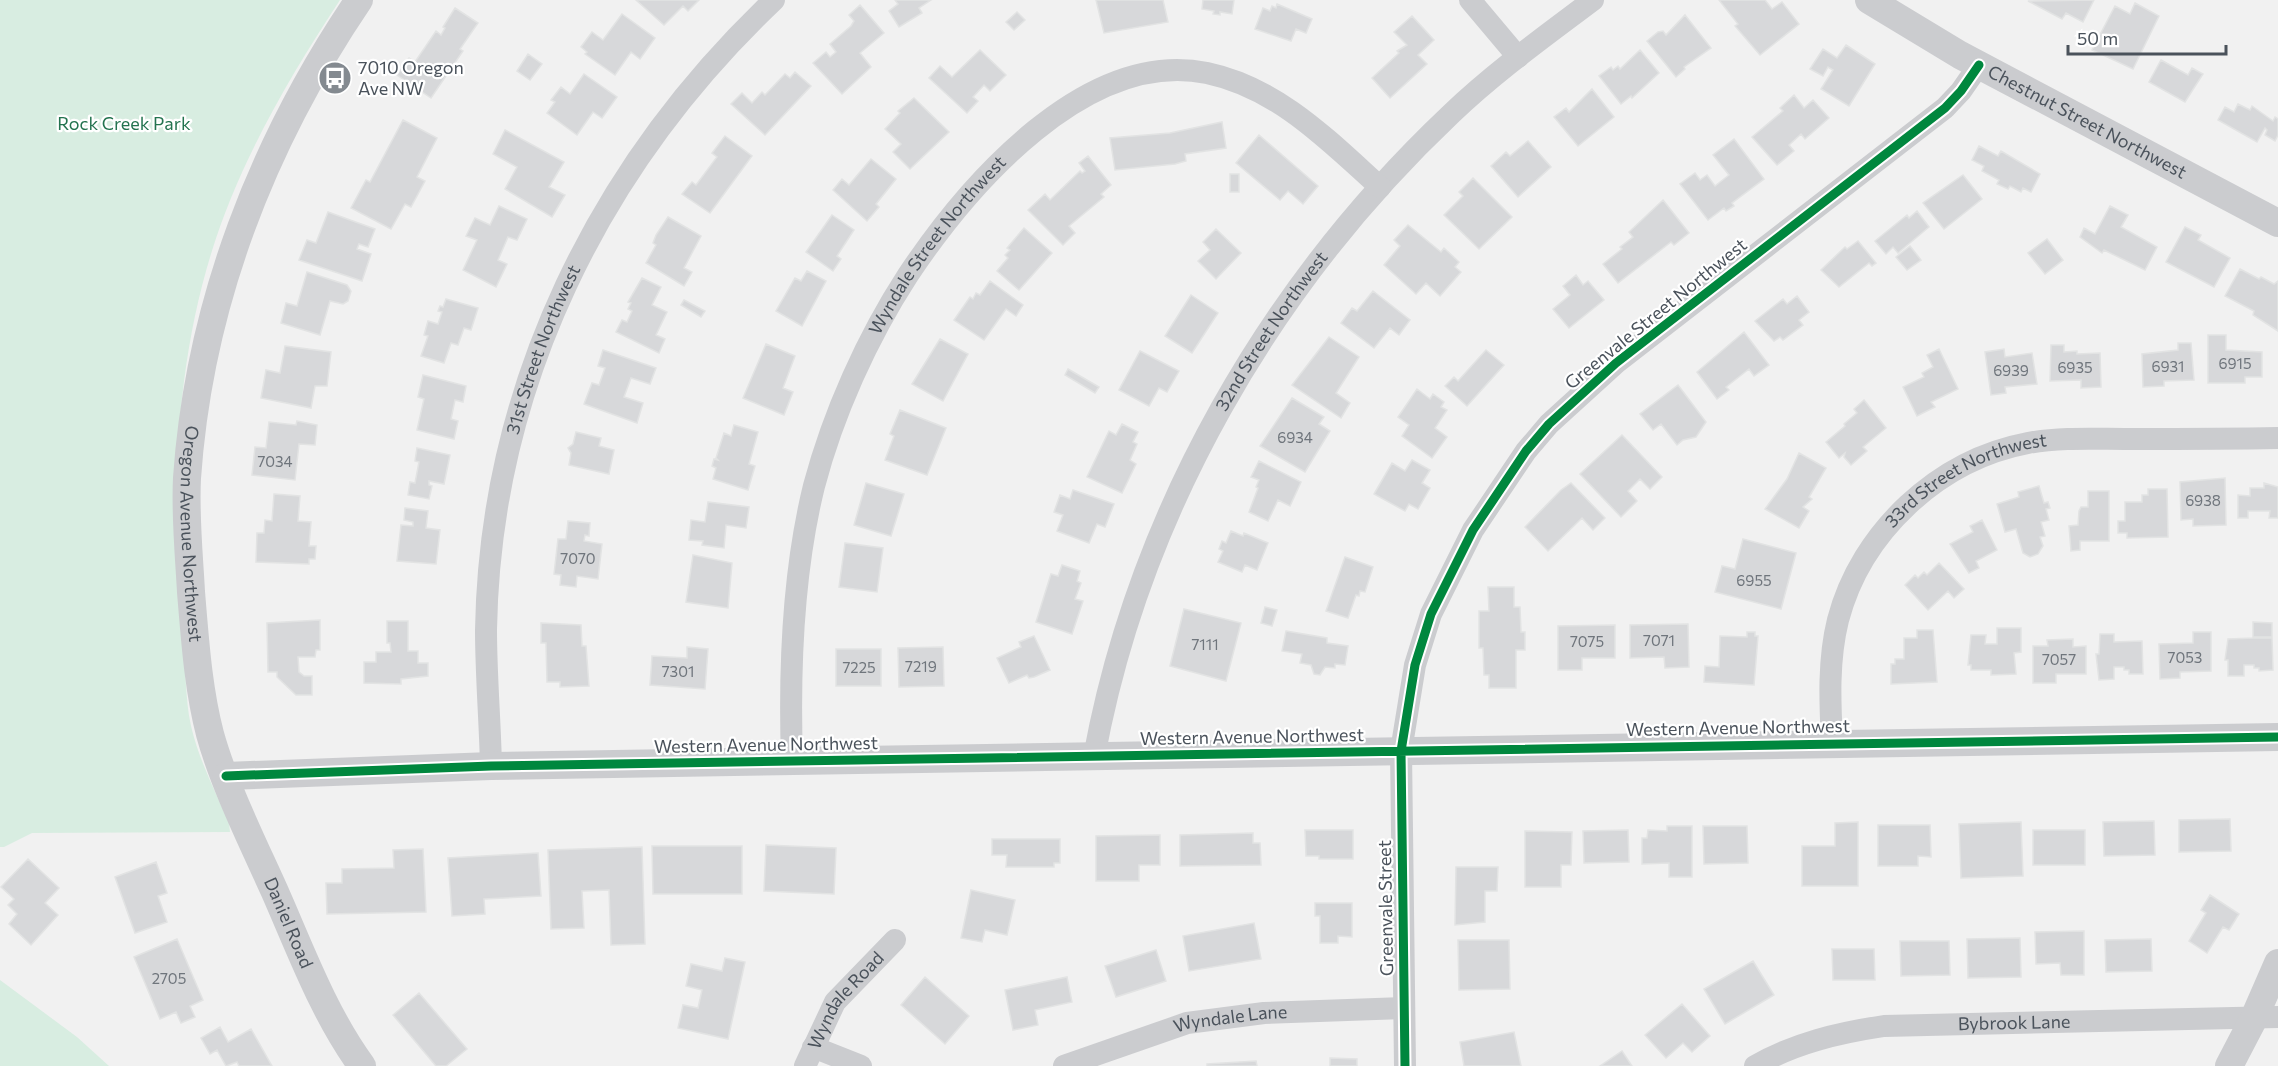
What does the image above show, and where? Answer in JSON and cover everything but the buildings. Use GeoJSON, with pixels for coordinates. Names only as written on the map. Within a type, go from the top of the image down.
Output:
{"type":"FeatureCollection","features":[{"type":"Feature","properties":{"kind":"street","name":"Oregon Avenue Northwest"},"geometry":{"type":"LineString","coordinates":[[226,776],[210,734],[200,677],[195,642],[188,541],[187,479],[201,368],[220,291],[255,189],[299,98],[359,0]]}},
{"type":"Feature","properties":{"kind":"street","name":"31st Street Northwest"},"geometry":{"type":"LineString","coordinates":[[491,766],[486,630],[494,532],[519,414],[542,341],[583,248],[625,178],[696,82],[774,0]]}},
{"type":"Feature","properties":{"kind":"street"},"geometry":{"type":"LineString","coordinates":[[1470,0],[1518,57]]}},
{"type":"Feature","properties":{"kind":"street","name":"32nd Street Northwest"},"geometry":{"type":"LineString","coordinates":[[1094,757],[1110,680],[1140,579],[1156,538],[1232,387],[1280,313],[1380,187],[1452,112],[1518,57],[1593,0]]}},
{"type":"Feature","properties":{"kind":"street","name":"Chestnut Street Northwest"},"geometry":{"type":"LineString","coordinates":[[1869,0],[1979,65],[2278,223]]}},
{"type":"Feature","properties":{"kind":"street","name":"Greenvale Street Northwest"},"geometry":{"type":"LineString","coordinates":[[1401,751],[1415,665],[1431,614],[1473,530],[1526,451],[1556,417],[1616,363],[1945,108],[1961,91],[1979,65]]}},
{"type":"Feature","properties":{"kind":"street","name":"Wyndale Street Northwest"},"geometry":{"type":"LineString","coordinates":[[792,760],[789,699],[799,572],[806,521],[826,447],[840,410],[889,307],[929,247],[990,173],[1018,146],[1069,106],[1095,89],[1149,73],[1205,73],[1237,81],[1269,95],[1300,117],[1380,187]]}},
{"type":"Feature","properties":{"kind":"street","name":"33rd Street Northwest"},"geometry":{"type":"LineString","coordinates":[[1832,743],[1833,646],[1847,594],[1860,567],[1889,524],[1910,502],[1936,482],[1992,452],[2043,440],[2278,438]]}},
{"type":"Feature","properties":{"kind":"street","name":"Western Avenue Northwest"},"geometry":{"type":"LineString","coordinates":[[226,776],[491,766],[792,760],[2278,737]]}},
{"type":"Feature","properties":{"kind":"street","name":"Greenvale Street"},"geometry":{"type":"LineString","coordinates":[[1401,751],[1405,1066]]}},
{"type":"Feature","properties":{"kind":"street","name":"Daniel Road"},"geometry":{"type":"LineString","coordinates":[[226,776],[321,996],[362,1066]]}},
{"type":"Feature","properties":{"kind":"street","name":"Wyndale Road"},"geometry":{"type":"LineString","coordinates":[[809,1056],[836,1002],[895,940]]}},
{"type":"Feature","properties":{"kind":"street"},"geometry":{"type":"LineString","coordinates":[[2229,1066],[2266,1017],[2278,963]]}},
{"type":"Feature","properties":{"kind":"street","name":"Wyndale Lane"},"geometry":{"type":"LineString","coordinates":[[1064,1066],[1187,1023],[1264,1013],[1404,1008]]}},
{"type":"Feature","properties":{"kind":"street","name":"Bybrook Lane"},"geometry":{"type":"LineString","coordinates":[[1755,1066],[1775,1054],[1808,1042],[1846,1031],[1884,1026],[2266,1017]]}},
{"type":"Feature","properties":{"kind":"street"},"geometry":{"type":"LineString","coordinates":[[809,1056],[861,1066]]}},
{"type":"Feature","properties":{"kind":"green space","name":"Rock Creek Park"},"geometry":{"type":"Polygon","coordinates":[[[0,0],[340,0],[266,122],[222,220],[198,301],[182,396],[178,445],[177,543],[188,705],[198,751],[229,823],[230,832],[32,833],[0,847],[0,0]]]}},
{"type":"Feature","properties":{"kind":"green space"},"geometry":{"type":"Polygon","coordinates":[[[0,980],[77,1037],[109,1066],[0,1066],[0,980]]]}},
{"type":"Feature","properties":{"kind":"cycle path"},"geometry":{"type":"LineString","coordinates":[[1405,1066],[1401,751],[1415,665],[1431,614],[1473,530],[1526,451],[1549,424],[1616,363],[1945,108],[1961,91],[1979,65]]}},
{"type":"Feature","properties":{"kind":"cycle path"},"geometry":{"type":"LineString","coordinates":[[226,776],[491,766],[2278,737]]}},
{"type":"Feature","properties":{"kind":"place","name":"7010 Oregon Ave NW"},"geometry":{"type":"Point","coordinates":[335,78]}}]}
